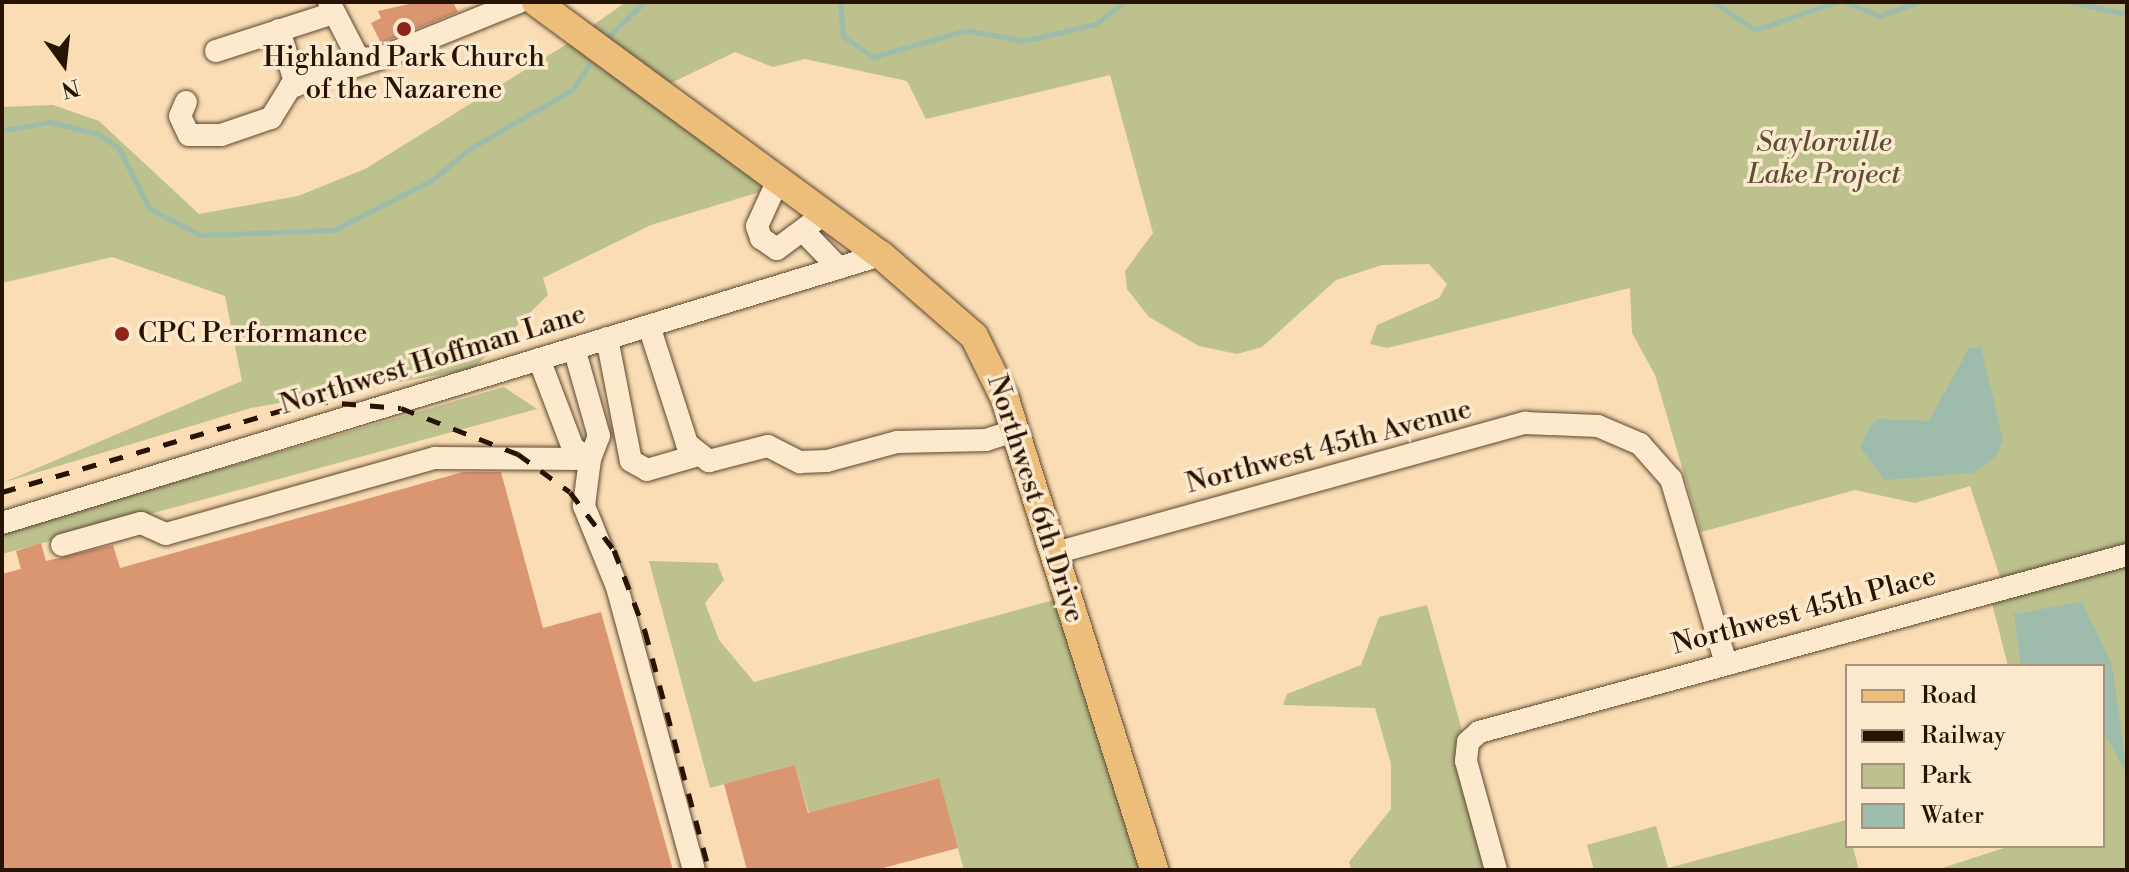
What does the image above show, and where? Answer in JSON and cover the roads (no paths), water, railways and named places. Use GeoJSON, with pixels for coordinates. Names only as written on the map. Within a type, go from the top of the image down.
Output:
{"type":"FeatureCollection","features":[{"type":"Feature","properties":{"kind":"main road","name":"Northwest 6th Drive"},"geometry":{"type":"LineString","coordinates":[[536,2],[778,180],[815,224],[881,255],[974,336],[1016,430],[1154,870]]}},
{"type":"Feature","properties":{"kind":"street"},"geometry":{"type":"LineString","coordinates":[[186,102],[180,116],[189,135],[221,135],[271,118],[296,85],[378,59],[519,2]]}},
{"type":"Feature","properties":{"kind":"street"},"geometry":{"type":"LineString","coordinates":[[216,51],[279,30],[332,7],[358,58],[378,59]]}},
{"type":"Feature","properties":{"kind":"street"},"geometry":{"type":"LineString","coordinates":[[279,30],[296,85]]}},
{"type":"Feature","properties":{"kind":"street"},"geometry":{"type":"LineString","coordinates":[[778,180],[757,226],[761,238],[777,249],[815,224],[839,268]]}},
{"type":"Feature","properties":{"kind":"street","name":"Northwest Hoffman Lane"},"geometry":{"type":"LineString","coordinates":[[2,523],[881,255]]}},
{"type":"Feature","properties":{"kind":"street"},"geometry":{"type":"LineString","coordinates":[[649,326],[695,456]]}},
{"type":"Feature","properties":{"kind":"street"},"geometry":{"type":"LineString","coordinates":[[607,338],[631,461],[647,470],[695,456],[709,461],[768,446],[800,462],[897,442],[986,440],[1016,430]]}},
{"type":"Feature","properties":{"kind":"street"},"geometry":{"type":"LineString","coordinates":[[574,348],[599,436],[590,459],[584,506],[617,587],[694,870]]}},
{"type":"Feature","properties":{"kind":"street"},"geometry":{"type":"LineString","coordinates":[[539,359],[573,448],[590,459]]}},
{"type":"Feature","properties":{"kind":"street","name":"Northwest 45th Avenue"},"geometry":{"type":"LineString","coordinates":[[1055,553],[1525,423],[1562,421],[1620,433],[1671,479],[1726,664]]}},
{"type":"Feature","properties":{"kind":"street"},"geometry":{"type":"LineString","coordinates":[[62,545],[141,523],[166,534],[435,458],[590,459]]}},
{"type":"Feature","properties":{"kind":"street","name":"Northwest 45th Place"},"geometry":{"type":"LineString","coordinates":[[1496,870],[1466,761],[1468,742],[1498,726],[2127,555]]}},
{"type":"Feature","properties":{"kind":"water"},"geometry":{"type":"Polygon","coordinates":[[[1981,347],[2003,440],[1995,457],[1973,473],[1884,480],[1860,447],[1870,426],[1878,419],[1929,421],[1969,348],[1981,347]]]}},
{"type":"Feature","properties":{"kind":"water"},"geometry":{"type":"Polygon","coordinates":[[[2082,602],[2112,665],[2127,774],[2105,735],[2105,664],[2021,664],[2014,614],[2082,602]]]}},
{"type":"Feature","properties":{"kind":"waterway"},"geometry":{"type":"LineString","coordinates":[[608,37],[644,2]]}},
{"type":"Feature","properties":{"kind":"waterway"},"geometry":{"type":"LineString","coordinates":[[840,2],[843,36],[873,57],[967,30],[1023,41],[1096,24],[1123,2]]}},
{"type":"Feature","properties":{"kind":"waterway"},"geometry":{"type":"LineString","coordinates":[[1713,2],[1755,30],[1836,2]]}},
{"type":"Feature","properties":{"kind":"waterway"},"geometry":{"type":"LineString","coordinates":[[1845,2],[1880,16],[1918,2]]}},
{"type":"Feature","properties":{"kind":"waterway"},"geometry":{"type":"LineString","coordinates":[[2070,2],[2127,14]]}},
{"type":"Feature","properties":{"kind":"waterway"},"geometry":{"type":"LineString","coordinates":[[2,130],[50,122],[98,134],[118,147],[149,208],[200,235],[334,230],[432,180],[469,149],[572,90],[588,66]]}},
{"type":"Feature","properties":{"kind":"railway"},"geometry":{"type":"LineString","coordinates":[[2,492],[314,401],[401,408],[518,454],[570,492],[614,550],[645,631],[709,870]]}},
{"type":"Feature","properties":{"kind":"place","name":"Highland Park Church of the Nazarene"},"geometry":{"type":"Point","coordinates":[404,29]}},
{"type":"Feature","properties":{"kind":"place","name":"CPC Performance"},"geometry":{"type":"Point","coordinates":[122,334]}},
{"type":"Feature","properties":{"kind":"park label","name":"Saylorville Lake Project"},"geometry":{"type":"Point","coordinates":[1824,159]}}]}
